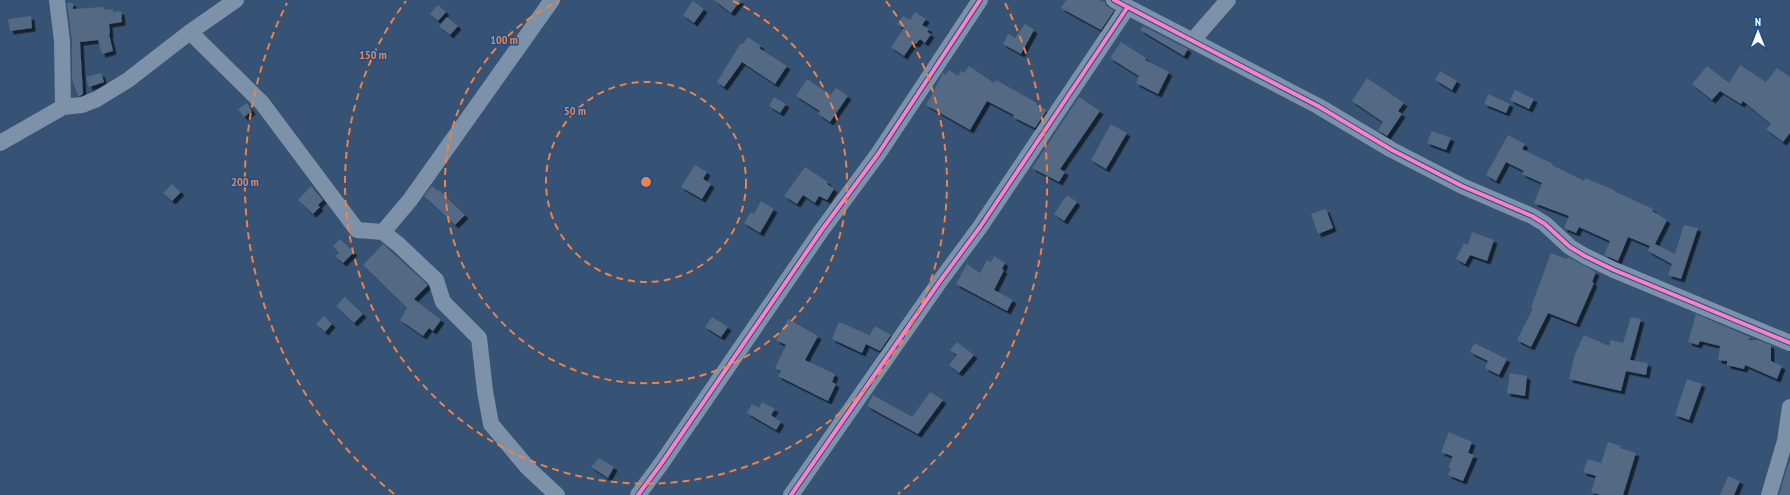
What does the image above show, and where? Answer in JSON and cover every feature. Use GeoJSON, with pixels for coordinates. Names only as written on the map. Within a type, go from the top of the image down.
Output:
{"type":"FeatureCollection","features":[{"type":"Feature","properties":{"kind":"street"},"geometry":{"type":"LineString","coordinates":[[57,0],[62,41],[63,107]]}},
{"type":"Feature","properties":{"kind":"street"},"geometry":{"type":"LineString","coordinates":[[0,143],[63,107],[82,105],[97,99],[128,80],[190,32],[236,0]]}},
{"type":"Feature","properties":{"kind":"street"},"geometry":{"type":"LineString","coordinates":[[383,232],[410,200],[552,0]]}},
{"type":"Feature","properties":{"kind":"street"},"geometry":{"type":"LineString","coordinates":[[638,495],[661,464],[821,231],[878,154],[980,0]]}},
{"type":"Feature","properties":{"kind":"street"},"geometry":{"type":"LineString","coordinates":[[1193,40],[1228,0]]}},
{"type":"Feature","properties":{"kind":"street"},"geometry":{"type":"LineString","coordinates":[[791,495],[940,281],[980,227],[1120,4],[1193,40],[1318,106],[1392,150],[1462,186],[1532,216],[1545,224],[1570,247],[1585,256],[1614,270],[1790,343]]}},
{"type":"Feature","properties":{"kind":"street"},"geometry":{"type":"LineString","coordinates":[[190,32],[262,103],[357,230],[383,232],[436,280],[443,302],[479,338],[485,391],[491,424],[528,468],[557,495]]}},
{"type":"Feature","properties":{"kind":"street"},"geometry":{"type":"LineString","coordinates":[[1769,495],[1784,441],[1790,407]]}},
{"type":"Feature","properties":{"kind":"building"},"geometry":{"type":"Polygon","coordinates":[[[714,0],[741,0],[731,13],[714,0]]]}},
{"type":"Feature","properties":{"kind":"building"},"geometry":{"type":"Polygon","coordinates":[[[1066,0],[1099,0],[1105,2],[1106,5],[1114,11],[1101,30],[1061,8],[1066,0]]]}},
{"type":"Feature","properties":{"kind":"building"},"geometry":{"type":"Polygon","coordinates":[[[693,1],[704,9],[694,23],[683,15],[693,1]]]}},
{"type":"Feature","properties":{"kind":"building"},"geometry":{"type":"Polygon","coordinates":[[[67,3],[73,3],[73,9],[104,7],[105,10],[113,9],[113,12],[121,11],[122,22],[109,24],[109,34],[113,51],[102,54],[98,40],[80,42],[83,94],[80,96],[78,96],[72,79],[72,41],[67,3]]]}},
{"type":"Feature","properties":{"kind":"building"},"geometry":{"type":"Polygon","coordinates":[[[438,5],[446,12],[438,21],[430,14],[438,5]]]}},
{"type":"Feature","properties":{"kind":"building"},"geometry":{"type":"Polygon","coordinates":[[[915,12],[926,19],[922,25],[929,29],[927,32],[931,34],[925,43],[920,39],[916,44],[913,43],[904,56],[891,47],[904,28],[897,24],[903,16],[910,20],[915,12]]]}},
{"type":"Feature","properties":{"kind":"building"},"geometry":{"type":"Polygon","coordinates":[[[31,16],[32,28],[10,31],[8,19],[31,16]]]}},
{"type":"Feature","properties":{"kind":"building"},"geometry":{"type":"Polygon","coordinates":[[[447,17],[458,26],[450,35],[439,26],[447,17]]]}},
{"type":"Feature","properties":{"kind":"building"},"geometry":{"type":"Polygon","coordinates":[[[1025,24],[1034,30],[1021,54],[1003,44],[1008,34],[1015,38],[1025,24]]]}},
{"type":"Feature","properties":{"kind":"building"},"geometry":{"type":"Polygon","coordinates":[[[1143,26],[1188,49],[1184,56],[1140,30],[1143,26]]]}},
{"type":"Feature","properties":{"kind":"building"},"geometry":{"type":"Polygon","coordinates":[[[748,37],[761,46],[759,48],[787,66],[775,84],[742,62],[724,87],[717,82],[741,43],[743,44],[748,37]]]}},
{"type":"Feature","properties":{"kind":"building"},"geometry":{"type":"Polygon","coordinates":[[[1121,42],[1146,58],[1145,60],[1169,72],[1158,94],[1136,83],[1139,76],[1110,58],[1121,42]]]}},
{"type":"Feature","properties":{"kind":"building"},"geometry":{"type":"Polygon","coordinates":[[[1740,65],[1766,82],[1777,68],[1790,77],[1790,133],[1783,142],[1766,129],[1771,124],[1743,101],[1741,104],[1720,91],[1712,100],[1692,84],[1707,66],[1729,83],[1740,65]]]}},
{"type":"Feature","properties":{"kind":"building"},"geometry":{"type":"Polygon","coordinates":[[[969,66],[994,83],[996,80],[1047,110],[1035,128],[987,101],[970,130],[926,105],[943,73],[945,75],[949,70],[958,76],[961,71],[964,73],[969,66]]]}},
{"type":"Feature","properties":{"kind":"building"},"geometry":{"type":"Polygon","coordinates":[[[1440,71],[1457,81],[1452,90],[1435,80],[1440,71]]]}},
{"type":"Feature","properties":{"kind":"building"},"geometry":{"type":"Polygon","coordinates":[[[101,73],[104,82],[89,87],[86,77],[101,73]]]}},
{"type":"Feature","properties":{"kind":"building"},"geometry":{"type":"Polygon","coordinates":[[[1367,78],[1404,103],[1398,111],[1402,114],[1387,136],[1378,130],[1383,122],[1352,101],[1367,78]]]}},
{"type":"Feature","properties":{"kind":"building"},"geometry":{"type":"Polygon","coordinates":[[[807,79],[831,95],[836,88],[848,96],[830,122],[818,114],[820,111],[796,96],[807,79]]]}},
{"type":"Feature","properties":{"kind":"building"},"geometry":{"type":"Polygon","coordinates":[[[1515,90],[1534,99],[1529,109],[1510,100],[1515,90]]]}},
{"type":"Feature","properties":{"kind":"building"},"geometry":{"type":"Polygon","coordinates":[[[1488,94],[1510,104],[1506,113],[1484,104],[1488,94]]]}},
{"type":"Feature","properties":{"kind":"building"},"geometry":{"type":"Polygon","coordinates":[[[774,97],[786,104],[780,113],[769,106],[774,97]]]}},
{"type":"Feature","properties":{"kind":"building"},"geometry":{"type":"Polygon","coordinates":[[[1079,97],[1100,111],[1060,169],[1065,172],[1059,182],[1032,168],[1079,97]]]}},
{"type":"Feature","properties":{"kind":"building"},"geometry":{"type":"Polygon","coordinates":[[[247,103],[252,111],[244,117],[238,109],[247,103]]]}},
{"type":"Feature","properties":{"kind":"building"},"geometry":{"type":"Polygon","coordinates":[[[1111,124],[1127,133],[1106,169],[1091,160],[1111,124]]]}},
{"type":"Feature","properties":{"kind":"building"},"geometry":{"type":"Polygon","coordinates":[[[1432,131],[1451,138],[1446,150],[1427,143],[1432,131]]]}},
{"type":"Feature","properties":{"kind":"building"},"geometry":{"type":"Polygon","coordinates":[[[1508,135],[1525,144],[1522,149],[1553,164],[1552,165],[1584,181],[1585,178],[1653,209],[1652,211],[1667,220],[1655,244],[1675,254],[1684,225],[1698,228],[1681,279],[1668,275],[1672,264],[1648,251],[1650,246],[1628,237],[1618,261],[1604,255],[1610,241],[1579,227],[1576,233],[1564,228],[1569,216],[1534,203],[1542,183],[1522,174],[1524,171],[1506,162],[1496,181],[1486,175],[1508,135]]]}},
{"type":"Feature","properties":{"kind":"building"},"geometry":{"type":"Polygon","coordinates":[[[695,165],[707,172],[703,179],[711,184],[702,199],[681,187],[695,165]]]}},
{"type":"Feature","properties":{"kind":"building"},"geometry":{"type":"Polygon","coordinates":[[[805,167],[828,182],[827,184],[834,189],[827,200],[819,196],[815,203],[803,195],[797,204],[784,196],[805,167]]]}},
{"type":"Feature","properties":{"kind":"building"},"geometry":{"type":"Polygon","coordinates":[[[172,184],[181,192],[172,201],[163,193],[172,184]]]}},
{"type":"Feature","properties":{"kind":"building"},"geometry":{"type":"Polygon","coordinates":[[[311,186],[323,200],[318,205],[320,207],[313,214],[298,200],[311,186]]]}},
{"type":"Feature","properties":{"kind":"building"},"geometry":{"type":"Polygon","coordinates":[[[432,186],[438,191],[439,190],[465,215],[455,225],[424,196],[432,186]]]}},
{"type":"Feature","properties":{"kind":"building"},"geometry":{"type":"Polygon","coordinates":[[[1067,195],[1077,202],[1064,221],[1054,214],[1067,195]]]}},
{"type":"Feature","properties":{"kind":"building"},"geometry":{"type":"Polygon","coordinates":[[[761,201],[774,209],[760,233],[744,223],[751,212],[754,214],[761,201]]]}},
{"type":"Feature","properties":{"kind":"building"},"geometry":{"type":"Polygon","coordinates":[[[1326,209],[1333,228],[1318,234],[1311,214],[1326,209]]]}},
{"type":"Feature","properties":{"kind":"building"},"geometry":{"type":"Polygon","coordinates":[[[1472,232],[1494,240],[1487,261],[1470,255],[1465,264],[1456,259],[1464,243],[1468,245],[1472,232]]]}},
{"type":"Feature","properties":{"kind":"building"},"geometry":{"type":"Polygon","coordinates":[[[340,239],[354,252],[343,263],[335,256],[339,253],[333,246],[340,239]]]}},
{"type":"Feature","properties":{"kind":"building"},"geometry":{"type":"Polygon","coordinates":[[[383,244],[428,285],[414,299],[441,320],[433,331],[429,328],[423,336],[400,320],[407,308],[363,265],[383,244]]]}},
{"type":"Feature","properties":{"kind":"building"},"geometry":{"type":"Polygon","coordinates":[[[1551,253],[1567,259],[1568,257],[1596,272],[1592,282],[1594,283],[1576,324],[1548,313],[1531,347],[1517,340],[1533,308],[1531,307],[1551,253]]]}},
{"type":"Feature","properties":{"kind":"building"},"geometry":{"type":"Polygon","coordinates":[[[994,256],[1005,263],[1002,269],[1004,270],[994,290],[1013,300],[1007,311],[956,284],[967,264],[980,273],[987,260],[991,262],[994,256]]]}},
{"type":"Feature","properties":{"kind":"building"},"geometry":{"type":"Polygon","coordinates":[[[345,297],[363,314],[354,323],[336,306],[345,297]]]}},
{"type":"Feature","properties":{"kind":"building"},"geometry":{"type":"Polygon","coordinates":[[[1696,314],[1750,337],[1749,340],[1758,340],[1771,345],[1771,361],[1782,366],[1777,379],[1745,365],[1744,369],[1727,365],[1727,361],[1718,360],[1720,346],[1700,341],[1698,345],[1688,342],[1696,314]]]}},
{"type":"Feature","properties":{"kind":"building"},"geometry":{"type":"Polygon","coordinates":[[[324,316],[332,324],[325,332],[316,324],[324,316]]]}},
{"type":"Feature","properties":{"kind":"building"},"geometry":{"type":"Polygon","coordinates":[[[712,317],[728,327],[721,337],[705,327],[712,317]]]}},
{"type":"Feature","properties":{"kind":"building"},"geometry":{"type":"Polygon","coordinates":[[[1631,317],[1641,319],[1630,360],[1648,363],[1646,375],[1626,371],[1621,391],[1569,379],[1575,354],[1584,335],[1609,346],[1611,340],[1623,343],[1631,317]]]}},
{"type":"Feature","properties":{"kind":"building"},"geometry":{"type":"Polygon","coordinates":[[[788,319],[818,336],[805,360],[835,374],[832,382],[836,384],[828,401],[778,376],[781,371],[775,368],[786,345],[776,340],[788,319]]]}},
{"type":"Feature","properties":{"kind":"building"},"geometry":{"type":"Polygon","coordinates":[[[839,322],[869,335],[868,338],[875,326],[891,335],[880,351],[866,344],[862,353],[832,339],[839,322]]]}},
{"type":"Feature","properties":{"kind":"building"},"geometry":{"type":"Polygon","coordinates":[[[957,342],[974,355],[959,373],[949,365],[957,355],[950,350],[957,342]]]}},
{"type":"Feature","properties":{"kind":"building"},"geometry":{"type":"Polygon","coordinates":[[[1474,343],[1507,359],[1499,375],[1485,368],[1488,361],[1470,352],[1474,343]]]}},
{"type":"Feature","properties":{"kind":"building"},"geometry":{"type":"Polygon","coordinates":[[[1510,373],[1527,376],[1525,396],[1507,393],[1510,373]]]}},
{"type":"Feature","properties":{"kind":"building"},"geometry":{"type":"Polygon","coordinates":[[[1687,379],[1702,384],[1689,420],[1675,415],[1687,379]]]}},
{"type":"Feature","properties":{"kind":"building"},"geometry":{"type":"Polygon","coordinates":[[[930,392],[943,400],[918,434],[867,406],[873,395],[912,417],[930,392]]]}},
{"type":"Feature","properties":{"kind":"building"},"geometry":{"type":"Polygon","coordinates":[[[762,402],[775,409],[771,415],[781,422],[776,430],[747,413],[752,404],[759,408],[762,402]]]}},
{"type":"Feature","properties":{"kind":"building"},"geometry":{"type":"Polygon","coordinates":[[[1449,432],[1472,442],[1468,453],[1474,455],[1463,481],[1448,475],[1451,468],[1448,467],[1452,456],[1441,452],[1449,432]]]}},
{"type":"Feature","properties":{"kind":"building"},"geometry":{"type":"Polygon","coordinates":[[[1608,442],[1636,453],[1623,495],[1600,495],[1591,492],[1596,476],[1583,472],[1588,459],[1601,463],[1608,442]]]}},
{"type":"Feature","properties":{"kind":"building"},"geometry":{"type":"Polygon","coordinates":[[[599,458],[614,467],[608,478],[591,467],[599,458]]]}},
{"type":"Feature","properties":{"kind":"building"},"geometry":{"type":"Polygon","coordinates":[[[1790,461],[1790,495],[1779,495],[1787,468],[1790,461]]]}},
{"type":"Feature","properties":{"kind":"building"},"geometry":{"type":"Polygon","coordinates":[[[1728,476],[1740,481],[1734,495],[1720,495],[1728,476]]]}},
{"type":"Feature","properties":{"kind":"cycle path"},"geometry":{"type":"LineString","coordinates":[[638,495],[661,464],[821,231],[878,154],[980,0]]}},
{"type":"Feature","properties":{"kind":"cycle path"},"geometry":{"type":"LineString","coordinates":[[1114,0],[1318,106],[1392,150],[1462,186],[1532,216],[1545,224],[1570,247],[1585,256],[1614,270],[1790,343]]}},
{"type":"Feature","properties":{"kind":"cycle path"},"geometry":{"type":"LineString","coordinates":[[791,495],[940,281],[980,227],[1127,8]]}}]}
